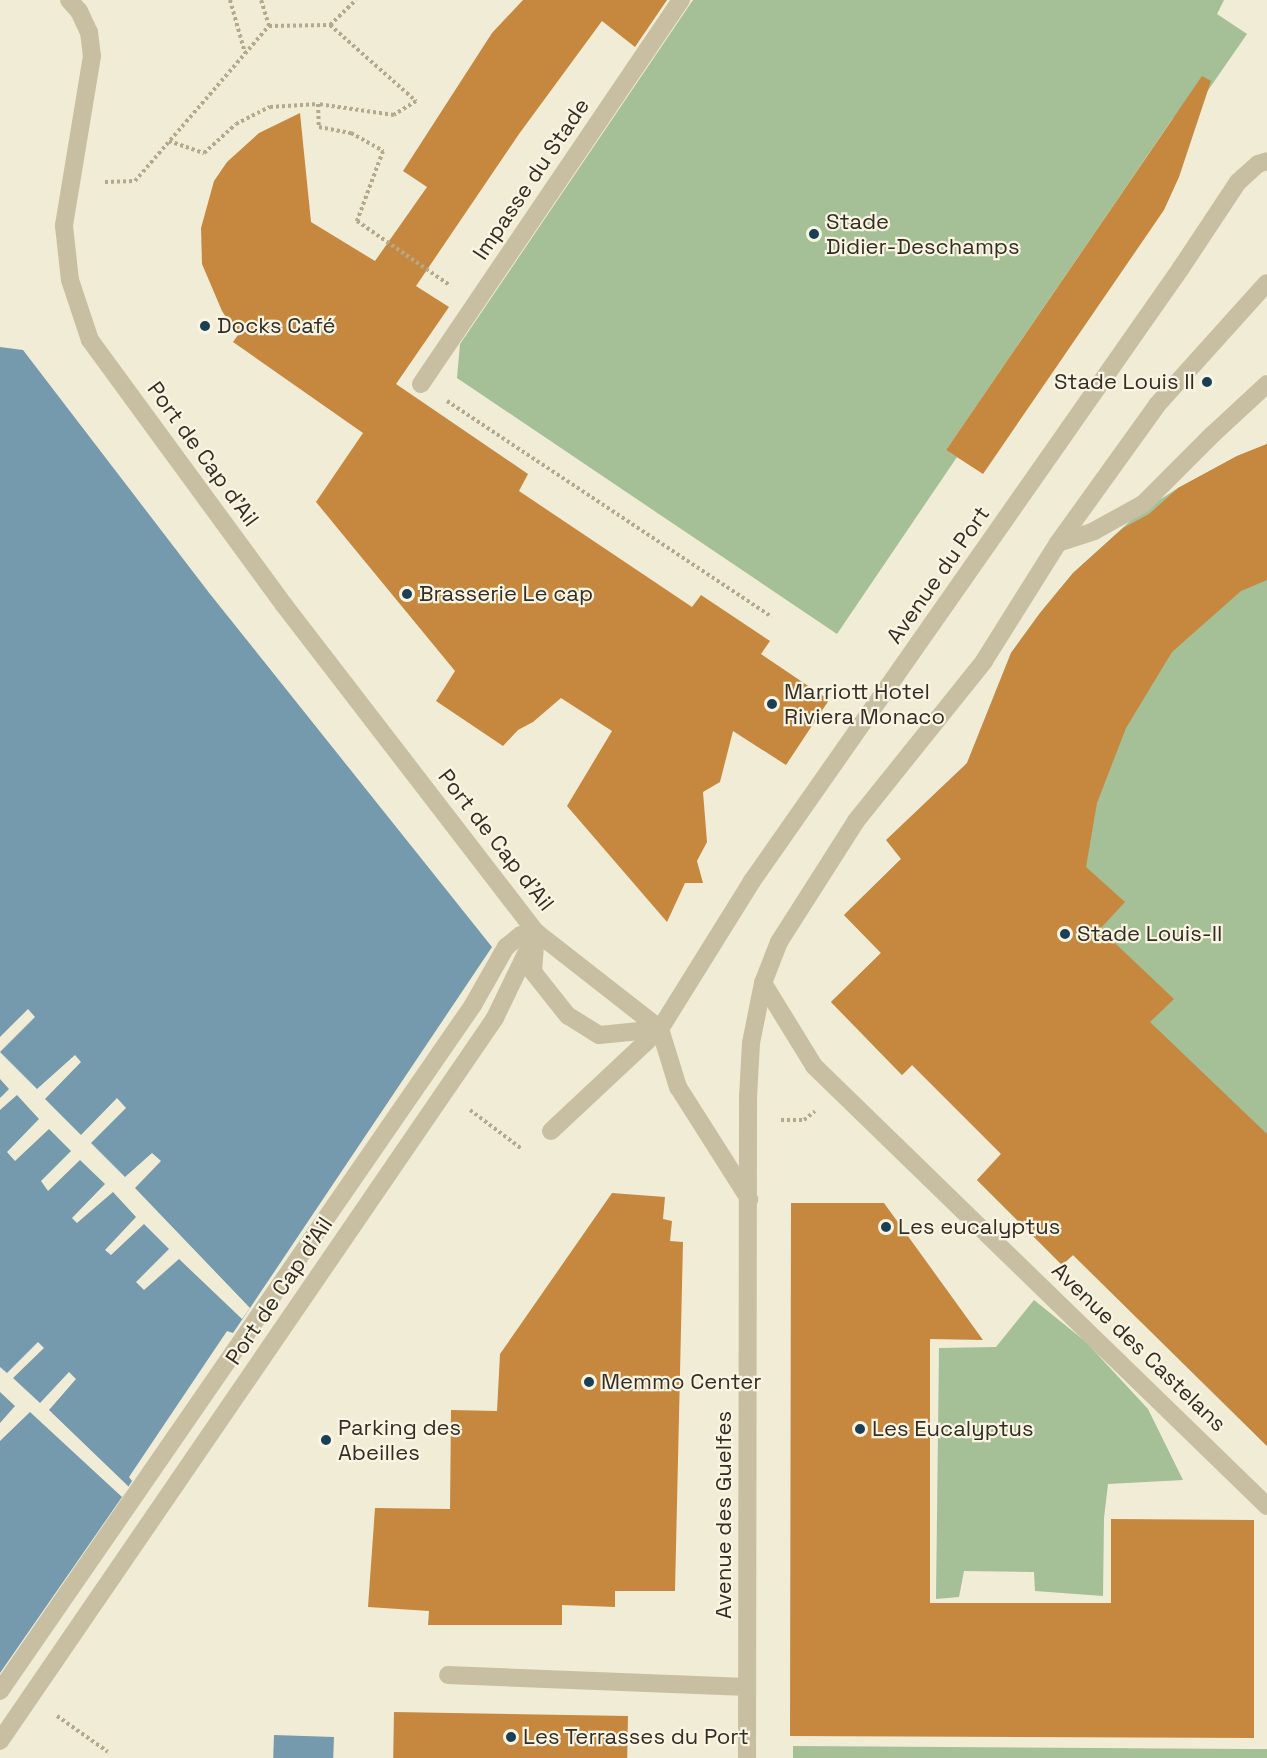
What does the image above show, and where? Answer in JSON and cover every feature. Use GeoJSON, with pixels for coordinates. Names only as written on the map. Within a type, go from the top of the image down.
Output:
{"type":"FeatureCollection","features":[{"type":"Feature","properties":{"kind":"street","name":"Port de Cap d'Ail"},"geometry":{"type":"LineString","coordinates":[[0,1741],[495,1018],[536,932],[284,605],[90,340],[70,280],[64,226],[92,56],[89,32],[79,11],[69,0]]}},
{"type":"Feature","properties":{"kind":"street","name":"Impasse du Stade"},"geometry":{"type":"LineString","coordinates":[[421,384],[681,0]]}},
{"type":"Feature","properties":{"kind":"street","name":"Avenue du Port"},"geometry":{"type":"LineString","coordinates":[[551,1131],[660,1029],[752,881],[1167,288],[1238,182],[1258,164],[1267,161]]}},
{"type":"Feature","properties":{"kind":"street"},"geometry":{"type":"LineString","coordinates":[[750,1201],[748,1098],[751,1043],[763,983],[779,942],[856,821],[984,661],[1058,543],[1157,405],[1267,283]]}},
{"type":"Feature","properties":{"kind":"street"},"geometry":{"type":"LineString","coordinates":[[1058,543],[1094,531],[1143,504],[1267,384]]}},
{"type":"Feature","properties":{"kind":"street"},"geometry":{"type":"LineString","coordinates":[[536,932],[533,972],[568,1016],[599,1035],[660,1029]]}},
{"type":"Feature","properties":{"kind":"street"},"geometry":{"type":"LineString","coordinates":[[0,1691],[473,1005],[506,947],[521,935],[536,932],[660,1029],[678,1087],[750,1201]]}},
{"type":"Feature","properties":{"kind":"street","name":"Avenue des Castelans"},"geometry":{"type":"LineString","coordinates":[[763,983],[814,1066],[1267,1506]]}},
{"type":"Feature","properties":{"kind":"street","name":"Avenue des Guelfes"},"geometry":{"type":"LineString","coordinates":[[747,1758],[750,1201]]}},
{"type":"Feature","properties":{"kind":"street"},"geometry":{"type":"LineString","coordinates":[[447,1675],[747,1687]]}},
{"type":"Feature","properties":{"kind":"path"},"geometry":{"type":"LineString","coordinates":[[230,0],[245,53]]}},
{"type":"Feature","properties":{"kind":"path"},"geometry":{"type":"LineString","coordinates":[[261,0],[269,26]]}},
{"type":"Feature","properties":{"kind":"path"},"geometry":{"type":"LineString","coordinates":[[330,25],[356,0]]}},
{"type":"Feature","properties":{"kind":"path"},"geometry":{"type":"LineString","coordinates":[[103,182],[135,181],[169,141],[245,53],[269,26],[330,25],[416,101],[394,115],[318,104],[270,107],[236,124],[204,153],[169,141]]}},
{"type":"Feature","properties":{"kind":"path"},"geometry":{"type":"LineString","coordinates":[[318,104],[320,127],[351,133],[383,151],[357,221],[476,304]]}},
{"type":"Feature","properties":{"kind":"path"},"geometry":{"type":"LineString","coordinates":[[421,384],[772,617]]}},
{"type":"Feature","properties":{"kind":"path"},"geometry":{"type":"LineString","coordinates":[[775,1120],[804,1120],[838,1089]]}},
{"type":"Feature","properties":{"kind":"path"},"geometry":{"type":"LineString","coordinates":[[464,1106],[524,1151]]}},
{"type":"Feature","properties":{"kind":"path"},"geometry":{"type":"LineString","coordinates":[[51,1712],[108,1752]]}},
{"type":"Feature","properties":{"kind":"green space","name":"Stade Didier-Deschamps"},"geometry":{"type":"Polygon","coordinates":[[[693,0],[1224,0],[1217,14],[1247,34],[1184,125],[1173,118],[946,450],[957,457],[837,634],[457,378],[460,344],[693,0]]]}},
{"type":"Feature","properties":{"kind":"green space","name":"Stade Louis-II"},"geometry":{"type":"Polygon","coordinates":[[[1267,444],[1267,1446],[1073,1255],[1062,1265],[977,1180],[1001,1154],[930,1047],[902,1075],[831,1002],[881,953],[844,915],[901,859],[967,763],[1011,653],[1040,613],[1073,573],[1139,513],[1178,488],[1237,456],[1267,444]]]}},
{"type":"Feature","properties":{"kind":"green space"},"geometry":{"type":"Polygon","coordinates":[[[1034,1300],[1086,1342],[1148,1409],[1183,1480],[1108,1484],[1104,1518],[1103,1596],[1035,1591],[1034,1572],[964,1571],[959,1597],[936,1599],[939,1348],[996,1347],[1034,1300]]]}},
{"type":"Feature","properties":{"kind":"green space"},"geometry":{"type":"Polygon","coordinates":[[[793,1746],[1267,1749],[1267,1758],[793,1758],[793,1746]]]}},
{"type":"Feature","properties":{"kind":"water"},"geometry":{"type":"Polygon","coordinates":[[[0,347],[23,350],[210,594],[492,947],[233,1333],[227,1331],[129,1477],[132,1481],[122,1497],[0,1673],[0,347]]]}},
{"type":"Feature","properties":{"kind":"water"},"geometry":{"type":"Polygon","coordinates":[[[274,1735],[334,1737],[333,1758],[273,1758],[274,1735]]]}},
{"type":"Feature","properties":{"kind":"pier"},"geometry":{"type":"Polygon","coordinates":[[[28,1009],[35,1017],[0,1052],[0,1037],[28,1009]]]}},
{"type":"Feature","properties":{"kind":"pier"},"geometry":{"type":"Polygon","coordinates":[[[0,1052],[37,1089],[75,1055],[81,1062],[45,1099],[81,1135],[117,1098],[126,1108],[91,1143],[125,1177],[152,1153],[161,1161],[135,1188],[250,1308],[242,1319],[179,1259],[144,1290],[136,1282],[169,1249],[144,1224],[111,1255],[105,1250],[136,1217],[113,1192],[77,1223],[72,1218],[105,1184],[80,1160],[48,1191],[41,1181],[71,1151],[49,1129],[15,1161],[7,1152],[39,1119],[17,1095],[0,1110],[0,1098],[9,1089],[0,1079],[0,1052]]]}},
{"type":"Feature","properties":{"kind":"pier"},"geometry":{"type":"Polygon","coordinates":[[[38,1342],[44,1348],[13,1378],[40,1403],[69,1372],[76,1379],[49,1410],[129,1487],[122,1497],[30,1412],[0,1441],[0,1423],[15,1406],[0,1392],[0,1367],[7,1373],[38,1342]]]}},
{"type":"Feature","properties":{"kind":"building"},"geometry":{"type":"Polygon","coordinates":[[[523,0],[667,0],[635,47],[602,21],[519,134],[416,286],[449,307],[396,384],[528,474],[519,491],[692,607],[701,595],[770,641],[761,654],[829,700],[786,765],[733,731],[720,782],[703,792],[707,842],[697,861],[703,883],[685,883],[667,922],[567,806],[612,731],[561,698],[533,722],[518,730],[503,746],[436,701],[455,671],[316,502],[363,433],[233,342],[238,335],[222,311],[202,264],[201,228],[214,181],[227,162],[259,133],[300,113],[311,222],[375,261],[427,187],[403,171],[492,33],[523,0]]]}},
{"type":"Feature","properties":{"kind":"building"},"geometry":{"type":"Polygon","coordinates":[[[1202,76],[1211,81],[1179,177],[1164,210],[983,474],[946,450],[1202,76]]]}},
{"type":"Feature","properties":{"kind":"building","name":"Stade Louis-II"},"geometry":{"type":"Polygon","coordinates":[[[1267,444],[1267,580],[1241,591],[1172,652],[1126,728],[1097,803],[1086,867],[1125,902],[1100,929],[1174,999],[1150,1022],[1267,1134],[1267,1446],[1073,1255],[1062,1265],[977,1180],[1001,1154],[912,1065],[902,1075],[831,1002],[881,953],[844,915],[901,859],[886,840],[967,763],[1011,653],[1040,613],[1073,573],[1123,528],[1149,514],[1178,488],[1237,456],[1267,444]]]}},
{"type":"Feature","properties":{"kind":"building","name":"Memmo Center"},"geometry":{"type":"Polygon","coordinates":[[[612,1193],[665,1197],[663,1219],[672,1221],[670,1241],[683,1242],[675,1591],[615,1591],[615,1607],[562,1605],[562,1625],[428,1625],[429,1611],[368,1607],[375,1508],[450,1509],[451,1410],[497,1411],[500,1354],[612,1193]]]}},
{"type":"Feature","properties":{"kind":"building","name":"Les Eucalyptus"},"geometry":{"type":"Polygon","coordinates":[[[791,1203],[884,1203],[983,1340],[930,1339],[930,1603],[1111,1603],[1111,1519],[1254,1520],[1254,1738],[790,1736],[791,1203]]]}},
{"type":"Feature","properties":{"kind":"building","name":"Les Terrasses du Port"},"geometry":{"type":"Polygon","coordinates":[[[394,1712],[628,1716],[627,1758],[393,1758],[394,1712]]]}},
{"type":"Feature","properties":{"kind":"place","name":"Stade Didier-Deschamps"},"geometry":{"type":"Point","coordinates":[814,234]}},
{"type":"Feature","properties":{"kind":"place","name":"Docks Café"},"geometry":{"type":"Point","coordinates":[205,326]}},
{"type":"Feature","properties":{"kind":"place","name":"Stade Louis II"},"geometry":{"type":"Point","coordinates":[1207,382]}},
{"type":"Feature","properties":{"kind":"place","name":"Brasserie Le cap"},"geometry":{"type":"Point","coordinates":[407,594]}},
{"type":"Feature","properties":{"kind":"place","name":"Marriott Hotel Riviera Monaco"},"geometry":{"type":"Point","coordinates":[772,704]}},
{"type":"Feature","properties":{"kind":"place","name":"Stade Louis-II"},"geometry":{"type":"Point","coordinates":[1065,934]}},
{"type":"Feature","properties":{"kind":"place","name":"Les eucalyptus"},"geometry":{"type":"Point","coordinates":[886,1227]}},
{"type":"Feature","properties":{"kind":"place","name":"Memmo Center"},"geometry":{"type":"Point","coordinates":[589,1382]}},
{"type":"Feature","properties":{"kind":"place","name":"Les Eucalyptus"},"geometry":{"type":"Point","coordinates":[860,1429]}},
{"type":"Feature","properties":{"kind":"place","name":"Parking des Abeilles"},"geometry":{"type":"Point","coordinates":[326,1440]}},
{"type":"Feature","properties":{"kind":"place","name":"Les Terrasses du Port"},"geometry":{"type":"Point","coordinates":[511,1737]}}]}
